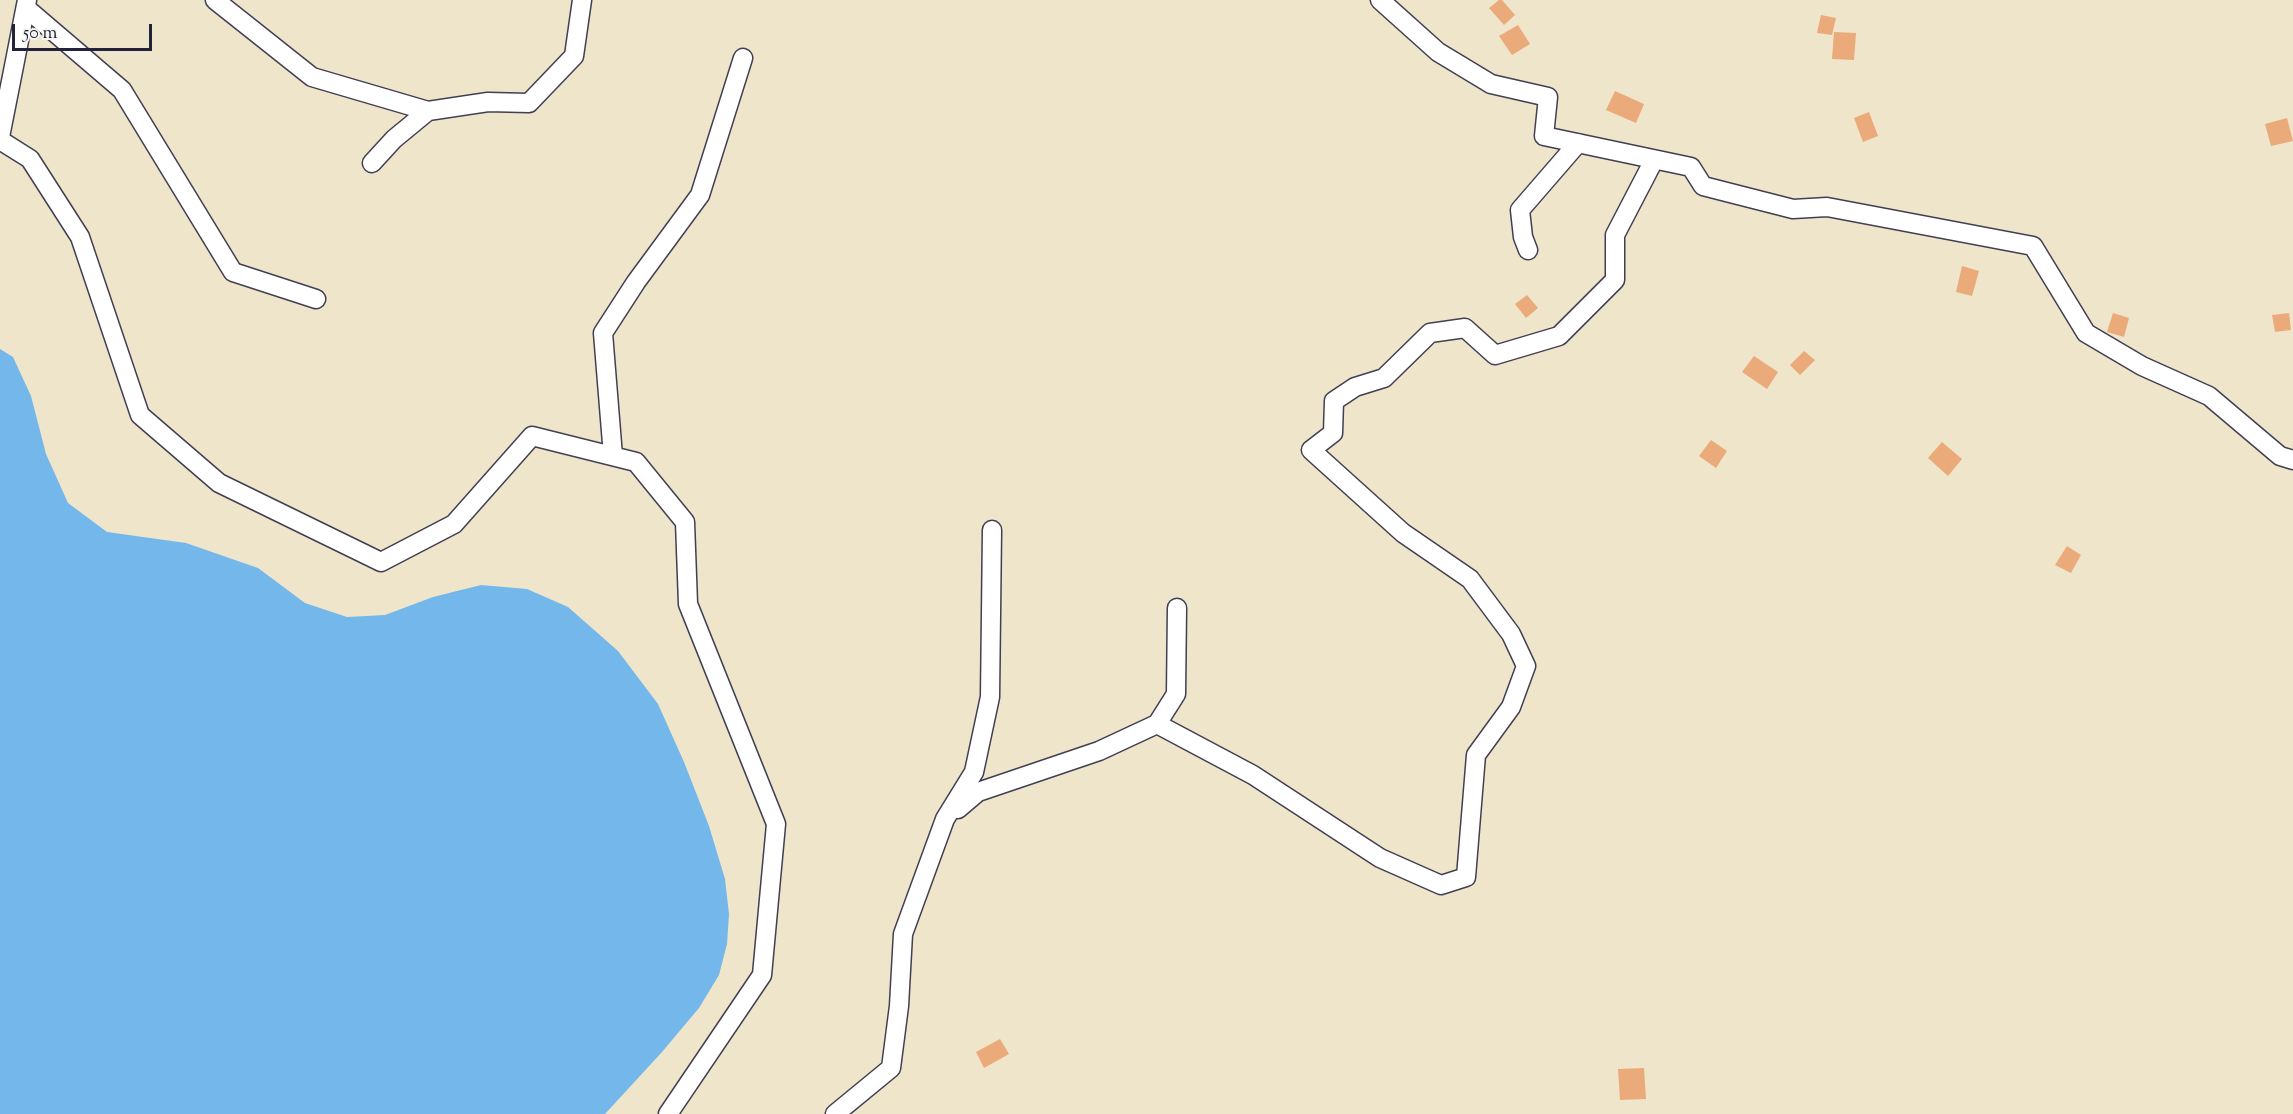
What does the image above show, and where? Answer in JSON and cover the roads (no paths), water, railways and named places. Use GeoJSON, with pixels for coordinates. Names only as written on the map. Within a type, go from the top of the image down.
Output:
{"type":"FeatureCollection","features":[{"type":"Feature","properties":{"kind":"street"},"geometry":{"type":"LineString","coordinates":[[214,0],[312,77],[428,111],[488,102],[529,104],[574,56],[582,0]]}},
{"type":"Feature","properties":{"kind":"street"},"geometry":{"type":"LineString","coordinates":[[1380,0],[1438,51],[1491,84],[1548,97],[1544,136],[1691,167],[1703,186],[1792,209],[1827,207],[2033,246],[2086,333],[2142,366],[2210,396],[2280,456],[2293,460]]}},
{"type":"Feature","properties":{"kind":"street"},"geometry":{"type":"LineString","coordinates":[[27,4],[0,138],[30,159],[80,237],[140,415],[219,483],[381,562],[454,524],[532,436],[636,462],[685,522],[688,604],[776,824],[762,975],[668,1114]]}},
{"type":"Feature","properties":{"kind":"street"},"geometry":{"type":"LineString","coordinates":[[27,4],[122,90],[233,272],[316,299]]}},
{"type":"Feature","properties":{"kind":"street"},"geometry":{"type":"LineString","coordinates":[[613,456],[603,333],[636,282],[700,195],[743,58]]}},
{"type":"Feature","properties":{"kind":"street"},"geometry":{"type":"LineString","coordinates":[[372,163],[394,139],[428,111]]}},
{"type":"Feature","properties":{"kind":"street"},"geometry":{"type":"LineString","coordinates":[[1528,250],[1523,237],[1520,210],[1578,143]]}},
{"type":"Feature","properties":{"kind":"street"},"geometry":{"type":"LineString","coordinates":[[1157,724],[1253,775],[1380,858],[1441,885],[1466,877],[1476,755],[1511,707],[1526,666],[1511,633],[1470,579],[1403,533],[1311,450],[1333,433],[1334,401],[1355,387],[1384,378],[1430,333],[1466,328],[1495,355],[1559,336],[1614,280],[1615,235],[1654,160]]}},
{"type":"Feature","properties":{"kind":"street"},"geometry":{"type":"LineString","coordinates":[[835,1114],[891,1068],[899,1006],[903,934],[945,819],[975,772],[990,698],[992,530]]}},
{"type":"Feature","properties":{"kind":"street"},"geometry":{"type":"LineString","coordinates":[[945,819],[978,792],[1099,751],[1157,724],[1176,694],[1177,608]]}},
{"type":"Feature","properties":{"kind":"water"},"geometry":{"type":"Polygon","coordinates":[[[0,349],[13,357],[31,396],[46,454],[68,503],[107,532],[186,543],[258,568],[305,603],[347,617],[385,615],[433,597],[481,585],[527,589],[568,607],[618,651],[658,704],[684,762],[709,826],[725,879],[729,914],[727,944],[719,975],[699,1008],[605,1114],[0,1114],[0,349]]]}}]}
